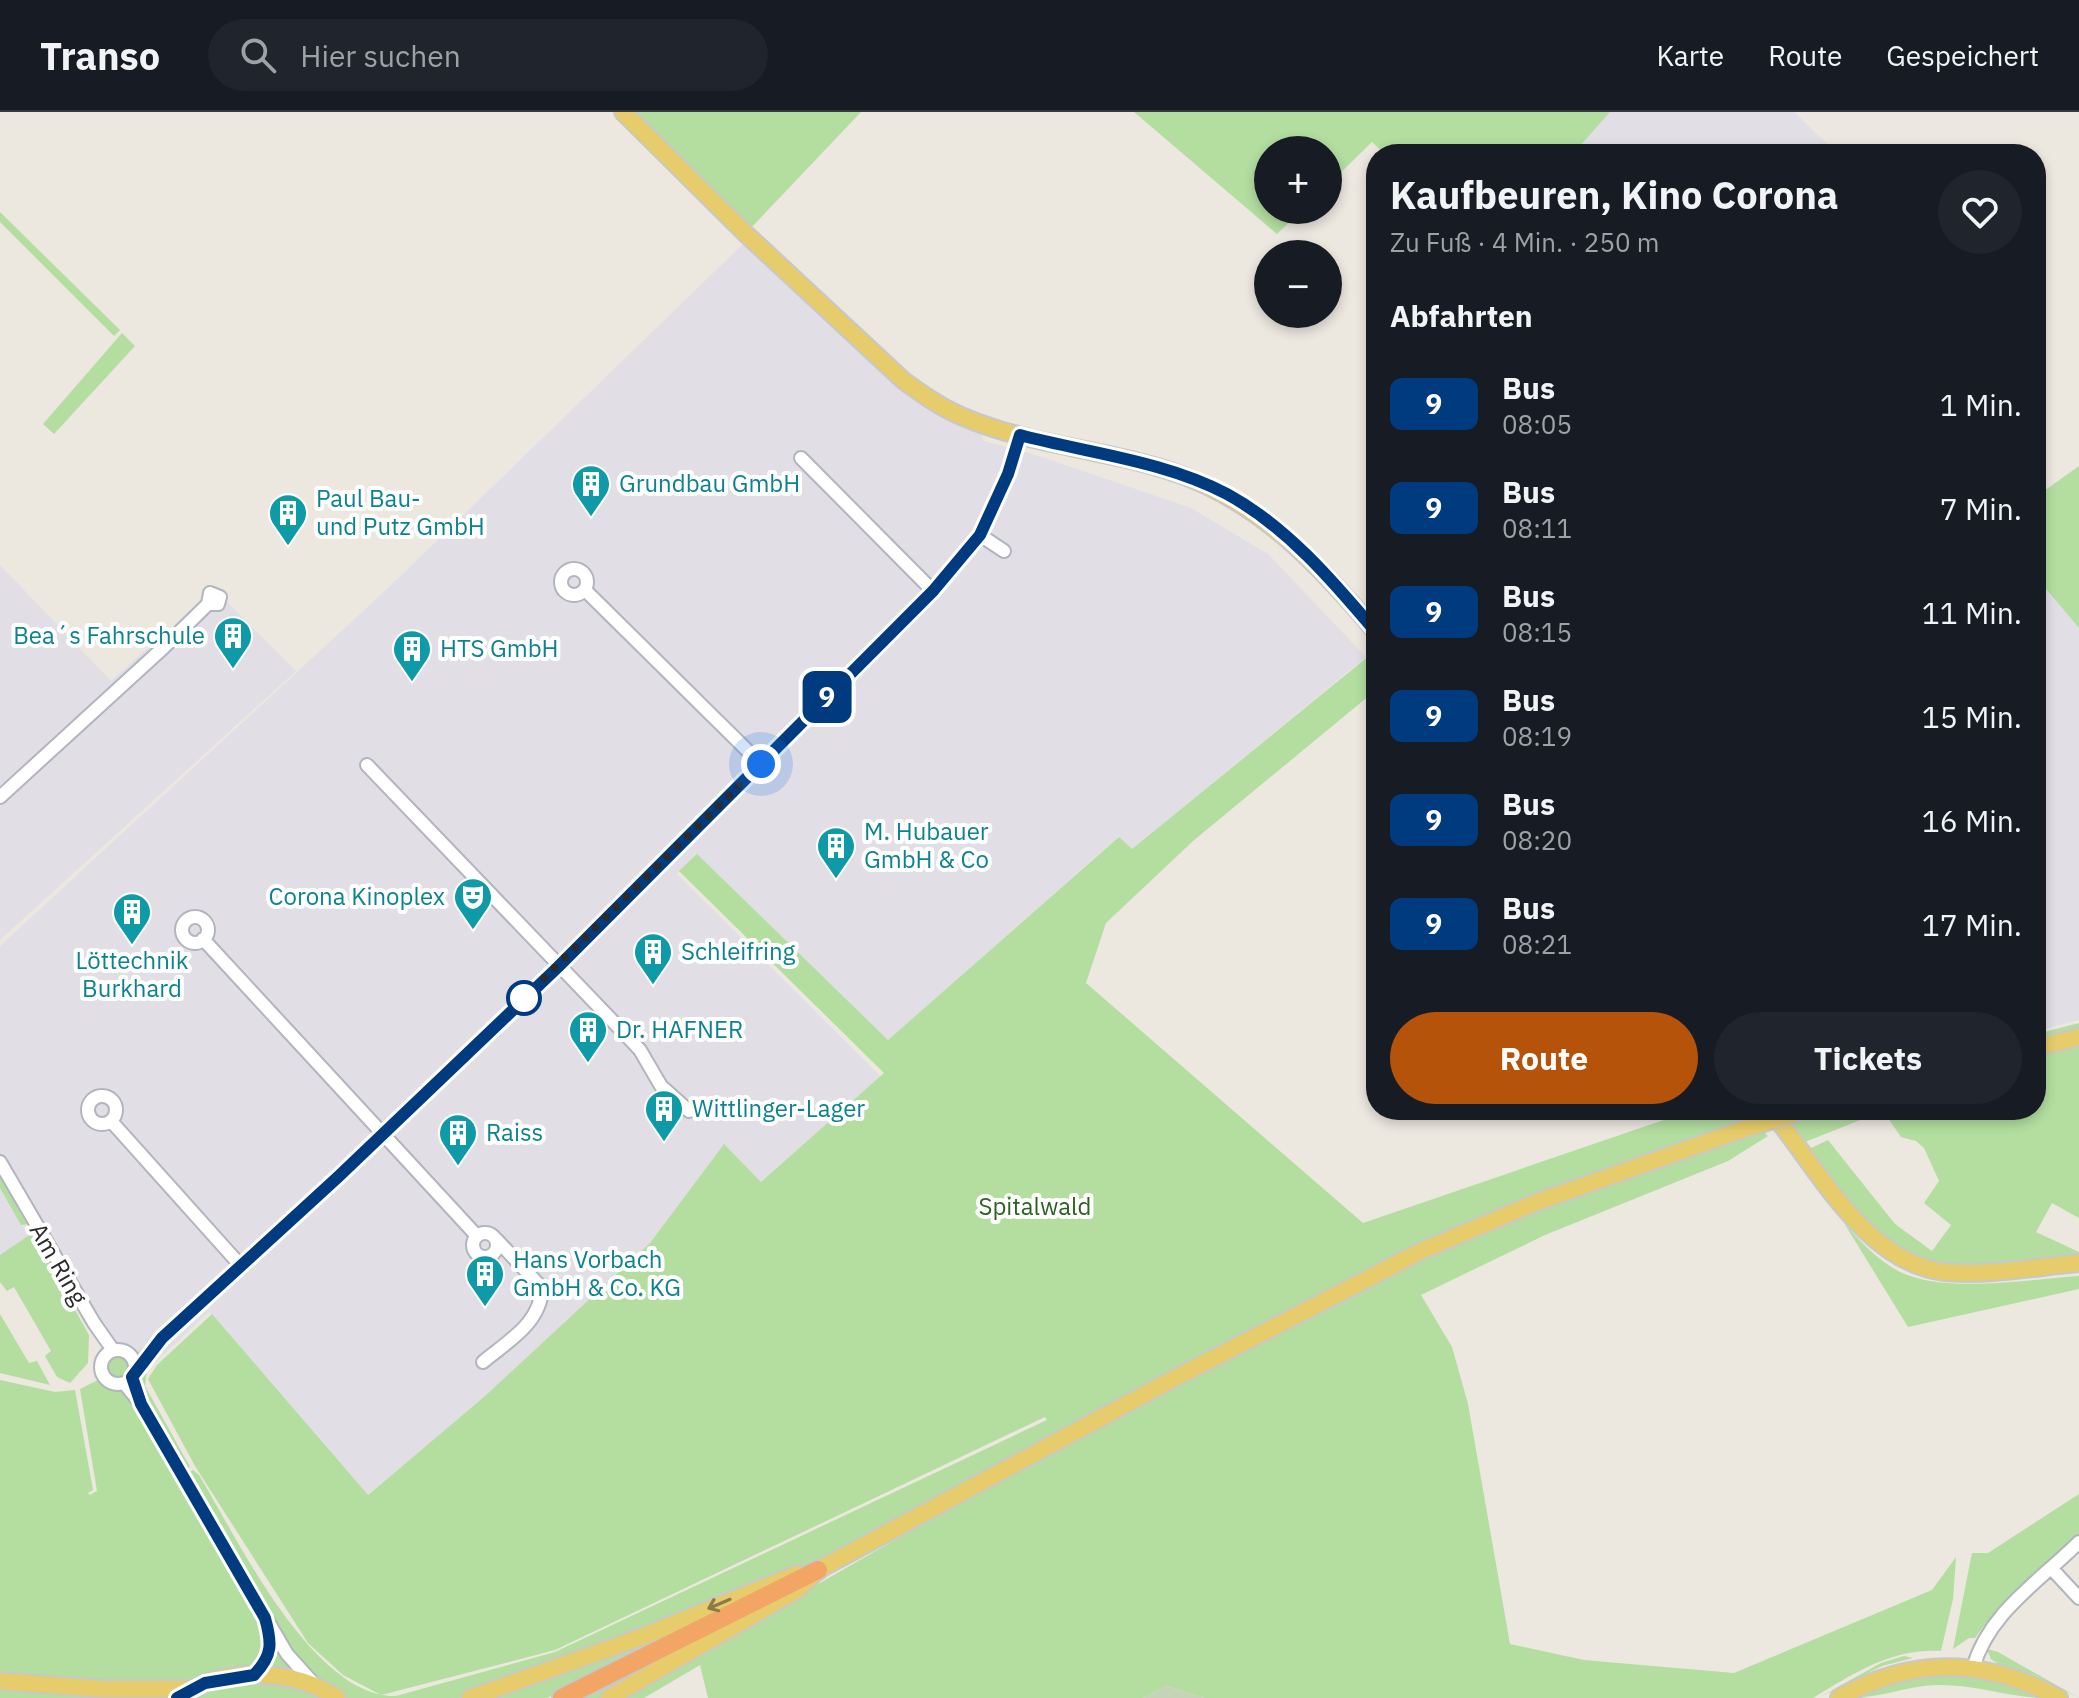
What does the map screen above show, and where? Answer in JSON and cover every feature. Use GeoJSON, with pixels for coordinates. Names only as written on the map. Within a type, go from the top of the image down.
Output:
{"type":"FeatureCollection","features":[{"type":"Feature","properties":{"kind":"highway"},"geometry":{"type":"LineString","coordinates":[[562,1698],[818,1570]]}},
{"type":"Feature","properties":{"kind":"main road"},"geometry":{"type":"LineString","coordinates":[[623,112],[747,235],[904,381],[961,416],[1020,435],[1182,475],[1227,494],[1311,559],[1366,621]]}},
{"type":"Feature","properties":{"kind":"main road"},"geometry":{"type":"LineString","coordinates":[[2046,1045],[2079,1037]]}},
{"type":"Feature","properties":{"kind":"main road"},"geometry":{"type":"LineString","coordinates":[[609,1698],[797,1590],[818,1570],[1186,1371],[1421,1251],[1537,1202],[1773,1120]]}},
{"type":"Feature","properties":{"kind":"main road"},"geometry":{"type":"LineString","coordinates":[[1778,1120],[1855,1220],[1876,1243],[1902,1260],[1924,1268],[1960,1272],[2079,1263]]}},
{"type":"Feature","properties":{"kind":"main road"},"geometry":{"type":"LineString","coordinates":[[470,1698],[641,1637],[790,1575],[818,1570]]}},
{"type":"Feature","properties":{"kind":"main road"},"geometry":{"type":"LineString","coordinates":[[1839,1698],[1885,1676],[1912,1668],[1973,1668],[2012,1678],[2059,1698]]}},
{"type":"Feature","properties":{"kind":"main road"},"geometry":{"type":"LineString","coordinates":[[0,1681],[184,1694],[226,1678],[254,1675],[317,1686],[337,1698]]}},
{"type":"Feature","properties":{"kind":"main road"},"geometry":{"type":"LineString","coordinates":[[103,1689],[122,1698]]}},
{"type":"Feature","properties":{"kind":"street"},"geometry":{"type":"LineString","coordinates":[[130,1376],[162,1338],[384,1134],[558,967],[933,591],[980,535],[1008,474],[1020,435]]}},
{"type":"Feature","properties":{"kind":"street"},"geometry":{"type":"LineString","coordinates":[[801,458],[933,591]]}},
{"type":"Feature","properties":{"kind":"street"},"geometry":{"type":"LineString","coordinates":[[980,535],[1004,551]]}},
{"type":"Feature","properties":{"kind":"street"},"geometry":{"type":"LineString","coordinates":[[585,590],[761,764]]}},
{"type":"Feature","properties":{"kind":"street"},"geometry":{"type":"LineString","coordinates":[[0,797],[208,604]]}},
{"type":"Feature","properties":{"kind":"street"},"geometry":{"type":"LineString","coordinates":[[367,765],[640,1050],[661,1086],[689,1111]]}},
{"type":"Feature","properties":{"kind":"street"},"geometry":{"type":"LineString","coordinates":[[203,939],[477,1236]]}},
{"type":"Feature","properties":{"kind":"street"},"geometry":{"type":"LineString","coordinates":[[111,1121],[241,1266]]}},
{"type":"Feature","properties":{"kind":"street","name":"Am Ring"},"geometry":{"type":"LineString","coordinates":[[0,1162],[110,1352],[101,1363],[102,1374],[111,1383],[130,1376]]}},
{"type":"Feature","properties":{"kind":"street"},"geometry":{"type":"LineString","coordinates":[[477,1236],[489,1233],[542,1288],[541,1306],[530,1323],[483,1362]]}},
{"type":"Feature","properties":{"kind":"street"},"geometry":{"type":"LineString","coordinates":[[477,1236],[474,1250],[483,1257],[497,1251],[496,1239]]}},
{"type":"Feature","properties":{"kind":"street"},"geometry":{"type":"LineString","coordinates":[[110,1352],[129,1353],[162,1338]]}},
{"type":"Feature","properties":{"kind":"street","name":"Am Ring"},"geometry":{"type":"LineString","coordinates":[[129,1353],[130,1376],[141,1404],[287,1654],[317,1686]]}},
{"type":"Feature","properties":{"kind":"street"},"geometry":{"type":"LineString","coordinates":[[1973,1668],[1980,1643],[1996,1619],[2079,1542]]}},
{"type":"Feature","properties":{"kind":"street"},"geometry":{"type":"LineString","coordinates":[[2052,1569],[2079,1598]]}},
{"type":"Feature","properties":{"kind":"street","name":"Am Ring"},"geometry":{"type":"LineString","coordinates":[[254,1675],[265,1663],[272,1647],[265,1618]]}},
{"type":"Feature","properties":{"kind":"shaded area"},"geometry":{"type":"Polygon","coordinates":[[[1610,112],[1794,112],[1828,144],[1582,144],[1610,112]]]}},
{"type":"Feature","properties":{"kind":"shaded area"},"geometry":{"type":"Polygon","coordinates":[[[746,241],[926,406],[980,431],[984,441],[1039,456],[1191,508],[1268,554],[1366,657],[1132,849],[1118,837],[888,1040],[697,855],[677,874],[881,1077],[760,1182],[724,1145],[650,1243],[485,1396],[367,1495],[209,1312],[147,1370],[138,1370],[130,1351],[115,1347],[0,1158],[0,946],[386,590],[746,241]]]}},
{"type":"Feature","properties":{"kind":"shaded area"},"geometry":{"type":"Polygon","coordinates":[[[0,565],[111,681],[156,640],[164,644],[205,605],[202,593],[210,585],[296,671],[0,940],[0,565]]]}},
{"type":"Feature","properties":{"kind":"shaded area"},"geometry":{"type":"Polygon","coordinates":[[[2046,589],[2079,628],[2079,1020],[2046,1028],[2046,589]]]}},
{"type":"Feature","properties":{"kind":"shaded area"},"geometry":{"type":"Polygon","coordinates":[[[0,1188],[29,1236],[0,1255],[0,1188]]]}},
{"type":"Feature","properties":{"kind":"green space"},"geometry":{"type":"Polygon","coordinates":[[[630,112],[861,112],[748,231],[630,112]]]}},
{"type":"Feature","properties":{"kind":"green space"},"geometry":{"type":"Polygon","coordinates":[[[1134,112],[1610,112],[1582,144],[1372,142],[1366,144],[1366,148],[1342,171],[1342,136],[1254,136],[1254,214],[1134,112]]]}},
{"type":"Feature","properties":{"kind":"green space"},"geometry":{"type":"Polygon","coordinates":[[[0,212],[120,330],[114,336],[0,222],[0,212]]]}},
{"type":"Feature","properties":{"kind":"green space"},"geometry":{"type":"Polygon","coordinates":[[[1265,224],[1287,224],[1277,234],[1265,224]]]}},
{"type":"Feature","properties":{"kind":"green space"},"geometry":{"type":"Polygon","coordinates":[[[122,333],[135,346],[54,434],[43,424],[122,333]]]}},
{"type":"Feature","properties":{"kind":"green space"},"geometry":{"type":"Polygon","coordinates":[[[2079,466],[2079,628],[2046,589],[2046,490],[2079,466]]]}},
{"type":"Feature","properties":{"kind":"green space","name":"Spitalwald"},"geometry":{"type":"Polygon","coordinates":[[[1366,658],[1366,698],[1193,841],[1106,923],[1086,983],[1363,1223],[1664,1120],[1753,1120],[1768,1136],[1728,1161],[1545,1235],[1421,1295],[1452,1347],[1468,1404],[1510,1644],[1584,1660],[1734,1673],[1932,1590],[1956,1557],[1953,1599],[1941,1651],[1923,1651],[1890,1658],[1859,1671],[1813,1698],[1204,1698],[1167,1686],[1143,1698],[708,1698],[700,1665],[644,1698],[620,1698],[1053,1449],[1534,1197],[814,1563],[459,1698],[344,1698],[318,1682],[290,1653],[185,1474],[193,1470],[199,1475],[256,1573],[307,1644],[336,1671],[365,1690],[374,1692],[343,1675],[308,1643],[195,1466],[148,1379],[157,1365],[212,1314],[368,1495],[485,1396],[650,1243],[724,1144],[761,1182],[884,1073],[679,871],[697,854],[888,1040],[1119,837],[1132,849],[1366,658]],[[1045,1417],[555,1650],[386,1694],[396,1696],[555,1652],[1047,1420],[1045,1417]]]}},
{"type":"Feature","properties":{"kind":"green space"},"geometry":{"type":"Polygon","coordinates":[[[2079,1023],[2079,1034],[2046,1041],[2046,1031],[2079,1023]]]}},
{"type":"Feature","properties":{"kind":"green space"},"geometry":{"type":"Polygon","coordinates":[[[2079,1044],[2079,1218],[2052,1203],[2036,1232],[2079,1252],[2079,1261],[1962,1268],[1918,1263],[1902,1256],[1875,1234],[1809,1149],[1828,1140],[1895,1224],[1932,1251],[1951,1225],[1924,1203],[1939,1181],[1924,1148],[1916,1141],[1901,1137],[1889,1120],[2046,1120],[2046,1052],[2079,1044]]]}},
{"type":"Feature","properties":{"kind":"green space"},"geometry":{"type":"Polygon","coordinates":[[[1787,1120],[1860,1120],[1805,1142],[1787,1120]]]}},
{"type":"Feature","properties":{"kind":"green space"},"geometry":{"type":"Polygon","coordinates":[[[0,1169],[32,1224],[21,1225],[0,1188],[0,1169]]]}},
{"type":"Feature","properties":{"kind":"green space"},"geometry":{"type":"Polygon","coordinates":[[[1844,1223],[1884,1262],[1919,1279],[1963,1284],[2079,1276],[2079,1289],[1908,1327],[1844,1223]]]}},
{"type":"Feature","properties":{"kind":"green space"},"geometry":{"type":"Polygon","coordinates":[[[25,1229],[30,1229],[89,1335],[88,1363],[70,1383],[57,1377],[45,1356],[51,1351],[14,1287],[7,1291],[0,1282],[0,1255],[28,1236],[25,1229]]]}},
{"type":"Feature","properties":{"kind":"green space"},"geometry":{"type":"Polygon","coordinates":[[[0,1314],[29,1363],[37,1361],[50,1385],[0,1373],[0,1314]]]}},
{"type":"Feature","properties":{"kind":"green space"},"geometry":{"type":"Polygon","coordinates":[[[118,1353],[128,1357],[132,1367],[128,1377],[118,1381],[108,1377],[104,1367],[108,1357],[118,1353]]]}},
{"type":"Feature","properties":{"kind":"green space"},"geometry":{"type":"Polygon","coordinates":[[[138,1370],[147,1370],[145,1386],[190,1467],[184,1471],[146,1407],[138,1370]]]}},
{"type":"Feature","properties":{"kind":"green space"},"geometry":{"type":"Polygon","coordinates":[[[102,1378],[121,1386],[137,1405],[262,1619],[269,1648],[253,1671],[187,1686],[0,1678],[0,1380],[55,1392],[75,1390],[93,1490],[88,1493],[90,1495],[97,1491],[80,1389],[102,1378]]]}},
{"type":"Feature","properties":{"kind":"green space"},"geometry":{"type":"Polygon","coordinates":[[[2079,1494],[2079,1537],[1998,1610],[1975,1638],[1969,1638],[1953,1649],[1972,1553],[1988,1553],[2079,1494]]]}},
{"type":"Feature","properties":{"kind":"green space"},"geometry":{"type":"Polygon","coordinates":[[[725,1613],[547,1698],[480,1698],[725,1613]]]}},
{"type":"Feature","properties":{"kind":"green space"},"geometry":{"type":"Polygon","coordinates":[[[722,1628],[599,1698],[573,1698],[722,1628]]]}},
{"type":"Feature","properties":{"kind":"green space"},"geometry":{"type":"Polygon","coordinates":[[[272,1634],[298,1672],[261,1671],[272,1634]]]}},
{"type":"Feature","properties":{"kind":"green space"},"geometry":{"type":"Polygon","coordinates":[[[1987,1649],[1998,1652],[2079,1698],[2034,1675],[2001,1666],[1991,1659],[1987,1649]]]}},
{"type":"Feature","properties":{"kind":"green space"},"geometry":{"type":"Polygon","coordinates":[[[1904,1656],[1913,1658],[1882,1666],[1818,1698],[1881,1663],[1904,1656]]]}},
{"type":"Feature","properties":{"kind":"green space"},"geometry":{"type":"Polygon","coordinates":[[[1941,1674],[2010,1684],[2047,1698],[1936,1685],[1851,1698],[1886,1681],[1941,1674]]]}},
{"type":"Feature","properties":{"kind":"green space"},"geometry":{"type":"Polygon","coordinates":[[[227,1682],[284,1683],[329,1698],[186,1698],[227,1682]]]}},
{"type":"Feature","properties":{"kind":"green space"},"geometry":{"type":"Polygon","coordinates":[[[0,1684],[101,1693],[114,1698],[0,1698],[0,1684]]]}},
{"type":"Feature","properties":{"kind":"green space"},"geometry":{"type":"Polygon","coordinates":[[[1167,1686],[1204,1698],[1143,1698],[1167,1686]]]}},
{"type":"Feature","properties":{"kind":"bus line","name":"9"},"geometry":{"type":"LineString","coordinates":[[177,1698],[205,1683],[254,1675],[265,1663],[272,1647],[265,1618],[141,1404],[132,1377],[135,1369],[162,1338],[384,1134],[426,1090],[558,967],[933,591],[980,535],[1008,474],[1020,435],[1182,475],[1227,494],[1311,559],[1366,620]]}},
{"type":"Feature","properties":{"kind":"place","name":"Grundbau GmbH"},"geometry":{"type":"Point","coordinates":[591,518]}},
{"type":"Feature","properties":{"kind":"place","name":"Paul Bau- und Putz GmbH"},"geometry":{"type":"Point","coordinates":[288,547]}},
{"type":"Feature","properties":{"kind":"place","name":"Bea´s Fahrschule"},"geometry":{"type":"Point","coordinates":[233,670]}},
{"type":"Feature","properties":{"kind":"place","name":"HTS GmbH"},"geometry":{"type":"Point","coordinates":[412,683]}},
{"type":"Feature","properties":{"kind":"place","name":"M. Hubauer GmbH & Co"},"geometry":{"type":"Point","coordinates":[836,880]}},
{"type":"Feature","properties":{"kind":"place","name":"Corona Kinoplex"},"geometry":{"type":"Point","coordinates":[473,931]}},
{"type":"Feature","properties":{"kind":"place","name":"Löttechnik Burkhard"},"geometry":{"type":"Point","coordinates":[132,946]}},
{"type":"Feature","properties":{"kind":"place","name":"Schleifring"},"geometry":{"type":"Point","coordinates":[653,986]}},
{"type":"Feature","properties":{"kind":"place","name":"Dr. HAFNER"},"geometry":{"type":"Point","coordinates":[588,1064]}},
{"type":"Feature","properties":{"kind":"place","name":"Wittlinger-Lager"},"geometry":{"type":"Point","coordinates":[664,1143]}},
{"type":"Feature","properties":{"kind":"place","name":"Raiss"},"geometry":{"type":"Point","coordinates":[458,1167]}},
{"type":"Feature","properties":{"kind":"place","name":"Hans Vorbach GmbH & Co. KG"},"geometry":{"type":"Point","coordinates":[485,1308]}},
{"type":"Feature","properties":{"kind":"route"},"geometry":{"type":"LineString","coordinates":[[524,998],[761,764]]}}]}
